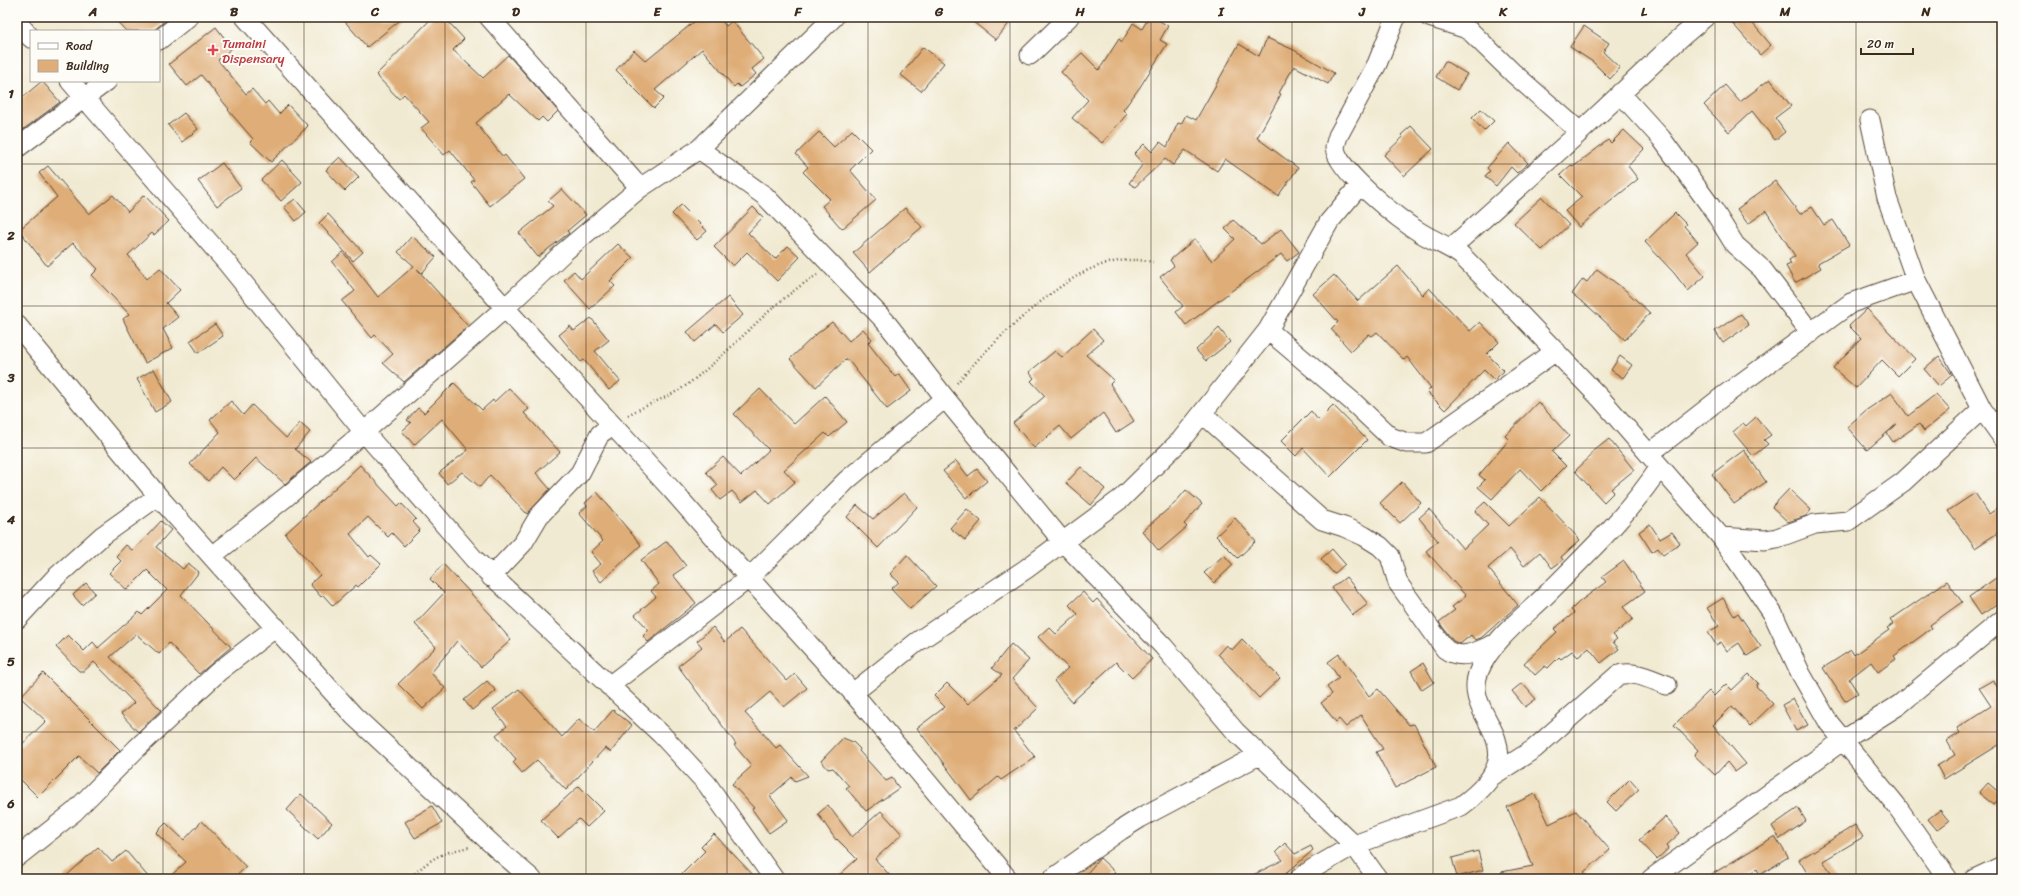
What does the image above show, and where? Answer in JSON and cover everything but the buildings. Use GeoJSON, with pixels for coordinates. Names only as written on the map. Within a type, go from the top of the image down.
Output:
{"type":"FeatureCollection","features":[{"type":"Feature","properties":{"kind":"street"},"geometry":{"type":"LineString","coordinates":[[160,39],[188,17]]}},
{"type":"Feature","properties":{"kind":"street"},"geometry":{"type":"LineString","coordinates":[[245,17],[505,308],[672,490],[748,578],[852,693],[1008,879]]}},
{"type":"Feature","properties":{"kind":"street"},"geometry":{"type":"LineString","coordinates":[[490,17],[640,188]]}},
{"type":"Feature","properties":{"kind":"street"},"geometry":{"type":"LineString","coordinates":[[213,555],[364,432],[505,308],[565,251],[640,188],[700,149],[834,17]]}},
{"type":"Feature","properties":{"kind":"street"},"geometry":{"type":"LineString","coordinates":[[1030,55],[1069,17]]}},
{"type":"Feature","properties":{"kind":"street"},"geometry":{"type":"LineString","coordinates":[[1396,17],[1377,64],[1344,123],[1335,148],[1341,161],[1360,185],[1393,213],[1420,233],[1451,248],[1514,308],[1654,460],[1721,537],[1773,614],[1821,712],[1842,741],[1896,805],[1948,879]]}},
{"type":"Feature","properties":{"kind":"street"},"geometry":{"type":"LineString","coordinates":[[1430,17],[1464,28],[1471,32],[1513,73],[1580,132]]}},
{"type":"Feature","properties":{"kind":"street"},"geometry":{"type":"LineString","coordinates":[[1451,248],[1580,132],[1679,39],[1705,17]]}},
{"type":"Feature","properties":{"kind":"street"},"geometry":{"type":"LineString","coordinates":[[17,22],[30,37]]}},
{"type":"Feature","properties":{"kind":"street"},"geometry":{"type":"LineString","coordinates":[[71,82],[227,263],[364,432],[491,577],[662,735],[689,763],[707,784],[774,879]]}},
{"type":"Feature","properties":{"kind":"street"},"geometry":{"type":"LineString","coordinates":[[17,148],[106,82]]}},
{"type":"Feature","properties":{"kind":"street"},"geometry":{"type":"LineString","coordinates":[[1620,93],[1660,138],[1714,211],[1735,245],[1762,269],[1811,333]]}},
{"type":"Feature","properties":{"kind":"street"},"geometry":{"type":"LineString","coordinates":[[1870,120],[1887,198],[1916,280],[1982,409],[2002,437]]}},
{"type":"Feature","properties":{"kind":"street"},"geometry":{"type":"LineString","coordinates":[[700,149],[765,196],[885,321],[945,398],[1063,542],[1163,646],[1235,731],[1354,845],[1378,879]]}},
{"type":"Feature","properties":{"kind":"street"},"geometry":{"type":"LineString","coordinates":[[852,693],[917,642],[1063,542],[1122,498],[1181,440],[1268,330],[1329,222],[1360,185]]}},
{"type":"Feature","properties":{"kind":"street"},"geometry":{"type":"LineString","coordinates":[[1299,879],[1314,868],[1354,845],[1461,806],[1476,796],[1492,776],[1499,757],[1498,740],[1481,706],[1476,682],[1480,668],[1497,643],[1603,539],[1639,499],[1654,460],[1722,397],[1851,303],[1916,280]]}},
{"type":"Feature","properties":{"kind":"street"},"geometry":{"type":"LineString","coordinates":[[17,325],[158,496],[213,555],[354,716],[494,846],[532,879]]}},
{"type":"Feature","properties":{"kind":"street"},"geometry":{"type":"LineString","coordinates":[[1268,330],[1353,402],[1390,437],[1407,444],[1426,443],[1556,352]]}},
{"type":"Feature","properties":{"kind":"street"},"geometry":{"type":"LineString","coordinates":[[609,686],[748,578],[847,480],[945,398]]}},
{"type":"Feature","properties":{"kind":"street"},"geometry":{"type":"LineString","coordinates":[[1721,537],[1765,540],[1777,538],[1815,524],[1848,521],[1903,482],[1982,409]]}},
{"type":"Feature","properties":{"kind":"street"},"geometry":{"type":"LineString","coordinates":[[1203,414],[1322,520],[1344,527],[1364,536],[1385,551],[1393,563],[1398,583],[1445,649],[1453,655],[1460,656],[1497,643]]}},
{"type":"Feature","properties":{"kind":"street"},"geometry":{"type":"LineString","coordinates":[[491,577],[523,543],[539,516],[580,473],[600,434],[612,425]]}},
{"type":"Feature","properties":{"kind":"street"},"geometry":{"type":"LineString","coordinates":[[17,619],[55,578],[102,536],[158,496]]}},
{"type":"Feature","properties":{"kind":"street"},"geometry":{"type":"LineString","coordinates":[[1651,879],[1842,741],[1899,705],[2002,620]]}},
{"type":"Feature","properties":{"kind":"street"},"geometry":{"type":"LineString","coordinates":[[17,857],[74,812],[136,748],[218,672],[276,627]]}},
{"type":"Feature","properties":{"kind":"street"},"geometry":{"type":"LineString","coordinates":[[1492,776],[1534,749],[1618,675],[1625,673],[1639,676],[1667,686]]}},
{"type":"Feature","properties":{"kind":"street"},"geometry":{"type":"LineString","coordinates":[[1052,879],[1127,826],[1260,755]]}},
{"type":"Feature","properties":{"kind":"street"},"geometry":{"type":"LineString","coordinates":[[1974,879],[2002,866]]}},
{"type":"Feature","properties":{"kind":"path"},"geometry":{"type":"LineString","coordinates":[[945,398],[988,350],[1049,296],[1076,278],[1093,268],[1119,261],[1134,259],[1153,262]]}},
{"type":"Feature","properties":{"kind":"path"},"geometry":{"type":"LineString","coordinates":[[612,425],[639,409],[685,387],[794,289],[833,266]]}},
{"type":"Feature","properties":{"kind":"path"},"geometry":{"type":"LineString","coordinates":[[409,879],[426,862],[440,855],[476,846],[494,846]]}},
{"type":"Feature","properties":{"kind":"place","name":"Tumaini Dispensary"},"geometry":{"type":"Point","coordinates":[213,50]}}]}
